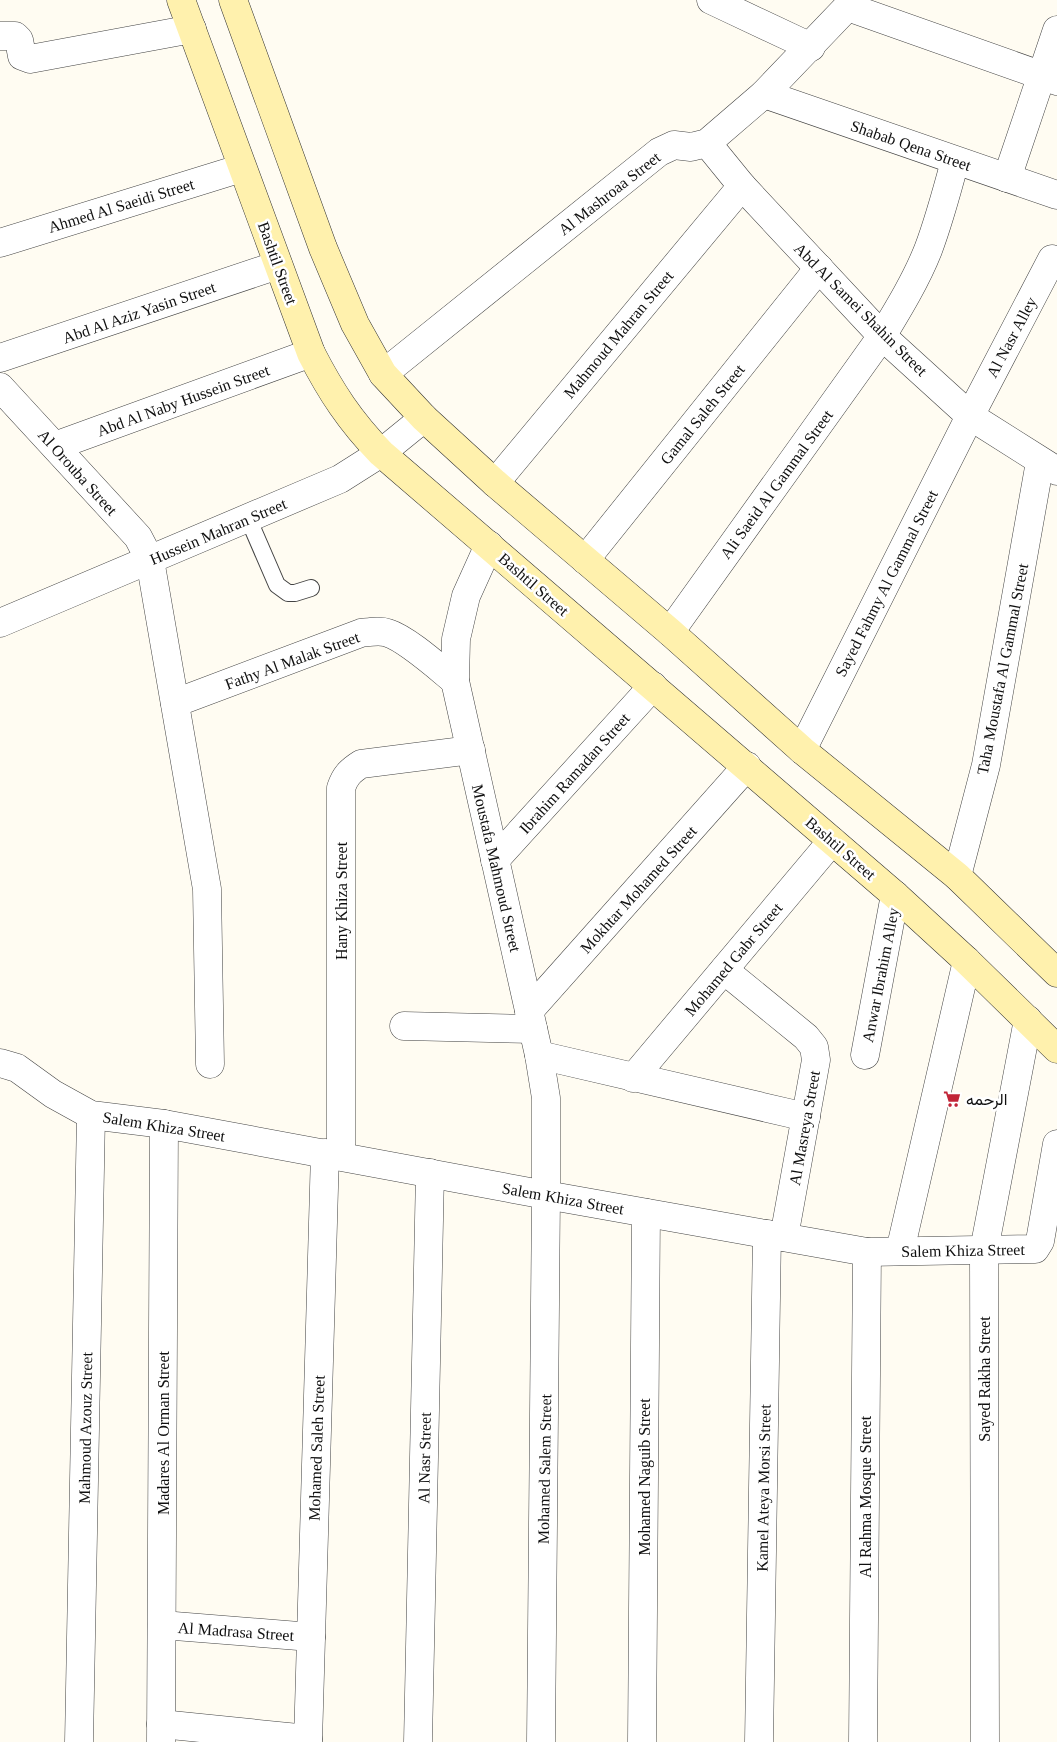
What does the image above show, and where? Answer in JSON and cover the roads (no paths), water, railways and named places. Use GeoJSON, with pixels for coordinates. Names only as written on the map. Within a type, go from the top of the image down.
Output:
{"type":"FeatureCollection","features":[{"type":"Feature","properties":{"kind":"street","name":"Bashtil Street"},"geometry":{"type":"LineString","coordinates":[[181,0],[311,353],[332,393],[359,431],[381,453],[895,895],[968,961],[1057,1049]]}},
{"type":"Feature","properties":{"kind":"street"},"geometry":{"type":"LineString","coordinates":[[232,0],[323,248],[355,324],[382,374],[424,418],[495,483],[670,632],[802,750],[957,876],[1057,973]]}},
{"type":"Feature","properties":{"kind":"street"},"geometry":{"type":"LineString","coordinates":[[711,0],[810,47]]}},
{"type":"Feature","properties":{"kind":"street"},"geometry":{"type":"LineString","coordinates":[[707,143],[764,94],[851,3],[1049,78]]}},
{"type":"Feature","properties":{"kind":"street"},"geometry":{"type":"LineString","coordinates":[[0,36],[15,36],[18,40],[22,56],[30,59],[192,29]]}},
{"type":"Feature","properties":{"kind":"street"},"geometry":{"type":"LineString","coordinates":[[1007,178],[1049,78],[1057,30]]}},
{"type":"Feature","properties":{"kind":"street","name":"Shabab Qena Street"},"geometry":{"type":"LineString","coordinates":[[764,94],[1057,195]]}},
{"type":"Feature","properties":{"kind":"street","name":"Al Mashroaa Street"},"geometry":{"type":"LineString","coordinates":[[382,374],[659,152],[674,145],[691,146],[707,143]]}},
{"type":"Feature","properties":{"kind":"street","name":"Abd Al Samei Shahin Street"},"geometry":{"type":"LineString","coordinates":[[707,143],[742,186],[882,336],[970,416],[1049,466]]}},
{"type":"Feature","properties":{"kind":"street","name":"Ali Saeid Al Gammal Street"},"geometry":{"type":"LineString","coordinates":[[670,632],[882,336],[907,295],[927,252],[943,207],[954,161]]}},
{"type":"Feature","properties":{"kind":"street","name":"Ahmed Al Saeidi Street"},"geometry":{"type":"LineString","coordinates":[[0,243],[242,168]]}},
{"type":"Feature","properties":{"kind":"street","name":"Mahmoud Mahran Street"},"geometry":{"type":"LineString","coordinates":[[495,483],[742,186]]}},
{"type":"Feature","properties":{"kind":"street","name":"Al Nasr Alley"},"geometry":{"type":"LineString","coordinates":[[970,416],[1052,259]]}},
{"type":"Feature","properties":{"kind":"street","name":"Abd Al Aziz Yasin Street"},"geometry":{"type":"LineString","coordinates":[[0,358],[278,265]]}},
{"type":"Feature","properties":{"kind":"street","name":"Gamal Saleh Street"},"geometry":{"type":"LineString","coordinates":[[585,560],[819,268]]}},
{"type":"Feature","properties":{"kind":"street","name":"Abd Al Naby Hussein Street"},"geometry":{"type":"LineString","coordinates":[[55,446],[311,353]]}},
{"type":"Feature","properties":{"kind":"street","name":"Al Orouba Street"},"geometry":{"type":"LineString","coordinates":[[0,387],[138,537],[150,560],[207,889],[210,1064]]}},
{"type":"Feature","properties":{"kind":"street","name":"Sayed Fahmy Al Gammal Street"},"geometry":{"type":"LineString","coordinates":[[802,750],[970,416]]}},
{"type":"Feature","properties":{"kind":"street","name":"Hussein Mahran Street"},"geometry":{"type":"LineString","coordinates":[[0,622],[340,478],[381,453],[424,418]]}},
{"type":"Feature","properties":{"kind":"street","name":"Taha Moustafa Al Gammal Street"},"geometry":{"type":"LineString","coordinates":[[957,876],[986,765],[1049,466]]}},
{"type":"Feature","properties":{"kind":"street","name":"Moustafa Mahmoud Street"},"geometry":{"type":"LineString","coordinates":[[489,546],[466,596],[456,639],[455,681],[539,1055],[546,1098],[546,1195]]}},
{"type":"Feature","properties":{"kind":"street","name":"Fathy Al Malak Street"},"geometry":{"type":"LineString","coordinates":[[175,703],[361,633],[375,631],[388,633],[400,638],[455,681]]}},
{"type":"Feature","properties":{"kind":"street","name":"Ibrahim Ramadan Street"},"geometry":{"type":"LineString","coordinates":[[495,860],[653,686]]}},
{"type":"Feature","properties":{"kind":"street","name":"Hany Khiza Street"},"geometry":{"type":"LineString","coordinates":[[333,1155],[341,788],[348,773],[361,764],[471,750]]}},
{"type":"Feature","properties":{"kind":"street","name":"Mokhtar Mohamed Street"},"geometry":{"type":"LineString","coordinates":[[531,1020],[747,766]]}},
{"type":"Feature","properties":{"kind":"street","name":"Mohamed Gabr Street"},"geometry":{"type":"LineString","coordinates":[[633,1078],[832,841]]}},
{"type":"Feature","properties":{"kind":"street","name":"Anwar Ibrahim Alley"},"geometry":{"type":"LineString","coordinates":[[865,1055],[895,895]]}},
{"type":"Feature","properties":{"kind":"street"},"geometry":{"type":"LineString","coordinates":[[900,1251],[968,961]]}},
{"type":"Feature","properties":{"kind":"street","name":"Al Masreya Street"},"geometry":{"type":"LineString","coordinates":[[724,970],[806,1037],[814,1047],[816,1060],[806,1117],[775,1235]]}},
{"type":"Feature","properties":{"kind":"street"},"geometry":{"type":"LineString","coordinates":[[404,1026],[531,1020]]}},
{"type":"Feature","properties":{"kind":"street","name":"Sayed Rakha Street"},"geometry":{"type":"LineString","coordinates":[[985,1742],[984,1250],[1028,1020]]}},
{"type":"Feature","properties":{"kind":"street"},"geometry":{"type":"LineString","coordinates":[[539,1055],[806,1117]]}},
{"type":"Feature","properties":{"kind":"street","name":"Salem Khiza Street"},"geometry":{"type":"LineString","coordinates":[[0,1063],[17,1068],[53,1094],[91,1115],[164,1124],[867,1252],[1035,1249],[1038,1245],[1057,1144]]}},
{"type":"Feature","properties":{"kind":"street","name":"Mahmoud Azouz Street"},"geometry":{"type":"LineString","coordinates":[[79,1742],[91,1115]]}},
{"type":"Feature","properties":{"kind":"street","name":"Madares Al Orman Street"},"geometry":{"type":"LineString","coordinates":[[161,1733],[164,1124]]}},
{"type":"Feature","properties":{"kind":"street","name":"Mohamed Saleh Street"},"geometry":{"type":"LineString","coordinates":[[308,1740],[333,1155]]}},
{"type":"Feature","properties":{"kind":"street","name":"Al Nasr Street"},"geometry":{"type":"LineString","coordinates":[[418,1742],[430,1173]]}},
{"type":"Feature","properties":{"kind":"street","name":"Mohamed Salem Street"},"geometry":{"type":"LineString","coordinates":[[541,1742],[546,1195]]}},
{"type":"Feature","properties":{"kind":"street","name":"Mohamed Naguib Street"},"geometry":{"type":"LineString","coordinates":[[642,1742],[646,1212]]}},
{"type":"Feature","properties":{"kind":"street","name":"Kamel Ateya Morsi Street"},"geometry":{"type":"LineString","coordinates":[[760,1742],[775,1235]]}},
{"type":"Feature","properties":{"kind":"street","name":"Al Rahma Mosque Street"},"geometry":{"type":"LineString","coordinates":[[863,1742],[867,1252]]}},
{"type":"Feature","properties":{"kind":"street","name":"Al Madrasa Street"},"geometry":{"type":"LineString","coordinates":[[162,1626],[311,1637]]}},
{"type":"Feature","properties":{"kind":"street"},"geometry":{"type":"LineString","coordinates":[[161,1733],[308,1740]]}},
{"type":"Feature","properties":{"kind":"lane"},"geometry":{"type":"LineString","coordinates":[[248,518],[277,586],[288,593],[295,593],[310,588]]}},
{"type":"Feature","properties":{"kind":"place","name":"الرحمه"},"geometry":{"type":"Point","coordinates":[952,1099]}}]}
